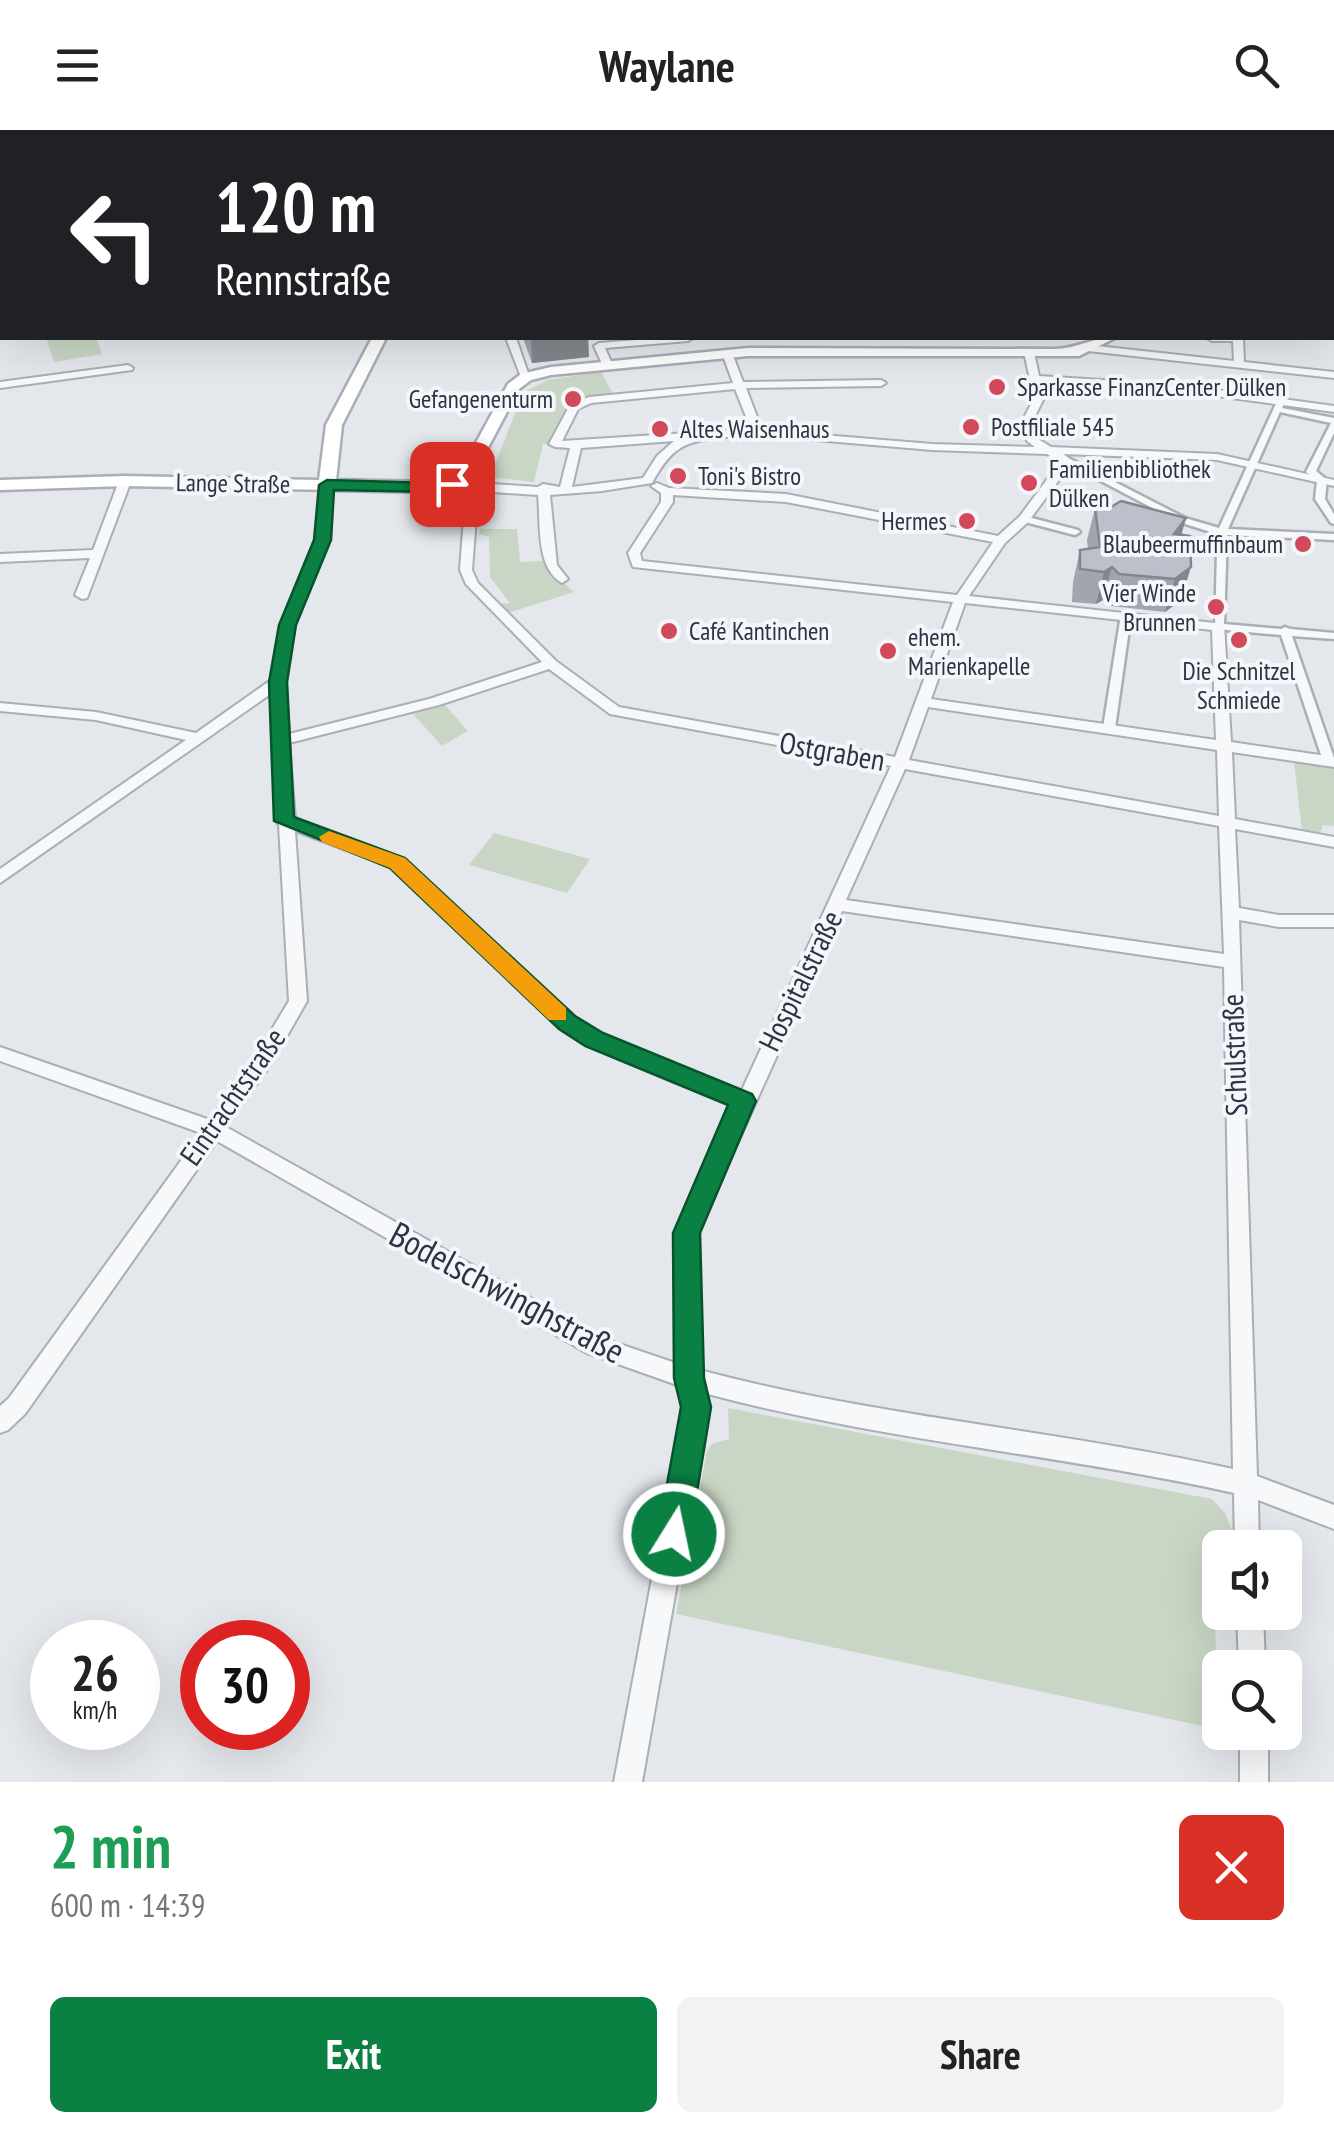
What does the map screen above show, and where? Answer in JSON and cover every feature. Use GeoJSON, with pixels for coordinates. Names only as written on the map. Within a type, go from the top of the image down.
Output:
{"type":"FeatureCollection","features":[{"type":"Feature","properties":{"kind":"main road"},"geometry":{"type":"LineString","coordinates":[[327,485],[334,424],[378,340]]}},
{"type":"Feature","properties":{"kind":"main road"},"geometry":{"type":"LineString","coordinates":[[452,484],[466,475],[512,387],[526,378],[607,364],[694,356],[1029,352],[1088,348],[1104,340]]}},
{"type":"Feature","properties":{"kind":"main road","name":"Lange Straße"},"geometry":{"type":"LineString","coordinates":[[0,485],[125,481],[433,487],[452,484]]}},
{"type":"Feature","properties":{"kind":"street"},"geometry":{"type":"LineString","coordinates":[[512,340],[526,378]]}},
{"type":"Feature","properties":{"kind":"street"},"geometry":{"type":"LineString","coordinates":[[607,364],[599,346],[666,340]]}},
{"type":"Feature","properties":{"kind":"street"},"geometry":{"type":"LineString","coordinates":[[689,340],[694,356]]}},
{"type":"Feature","properties":{"kind":"street"},"geometry":{"type":"LineString","coordinates":[[1238,340],[1238,362]]}},
{"type":"Feature","properties":{"kind":"street"},"geometry":{"type":"LineString","coordinates":[[1088,348],[1334,375]]}},
{"type":"Feature","properties":{"kind":"street"},"geometry":{"type":"LineString","coordinates":[[1029,352],[1039,398],[1027,422],[1033,442],[1182,520],[1222,532],[1334,536]]}},
{"type":"Feature","properties":{"kind":"street"},"geometry":{"type":"LineString","coordinates":[[727,354],[758,434]]}},
{"type":"Feature","properties":{"kind":"street"},"geometry":{"type":"LineString","coordinates":[[0,385],[128,368]]}},
{"type":"Feature","properties":{"kind":"street"},"geometry":{"type":"LineString","coordinates":[[1037,378],[1334,409]]}},
{"type":"Feature","properties":{"kind":"street"},"geometry":{"type":"LineString","coordinates":[[881,383],[742,385],[589,400],[574,407],[555,444],[758,434],[1050,451],[1199,455],[1252,462],[1328,482]]}},
{"type":"Feature","properties":{"kind":"street"},"geometry":{"type":"LineString","coordinates":[[1279,404],[1334,422],[1311,472],[1328,482]]}},
{"type":"Feature","properties":{"kind":"street"},"geometry":{"type":"LineString","coordinates":[[1219,626],[1218,548],[1222,532],[1279,404]]}},
{"type":"Feature","properties":{"kind":"street"},"geometry":{"type":"LineString","coordinates":[[696,437],[666,450],[648,481],[666,491],[786,498],[1001,540]]}},
{"type":"Feature","properties":{"kind":"street"},"geometry":{"type":"LineString","coordinates":[[566,488],[576,445]]}},
{"type":"Feature","properties":{"kind":"street","name":"Hospitalstraße"},"geometry":{"type":"LineString","coordinates":[[628,1782],[696,1407],[689,1378],[686,1233],[900,764],[960,600],[1001,540],[1024,520],[1067,461]]}},
{"type":"Feature","properties":{"kind":"street"},"geometry":{"type":"LineString","coordinates":[[82,595],[125,481]]}},
{"type":"Feature","properties":{"kind":"street","name":"Lange Straße"},"geometry":{"type":"LineString","coordinates":[[452,484],[472,488],[566,488],[648,481]]}},
{"type":"Feature","properties":{"kind":"street"},"geometry":{"type":"LineString","coordinates":[[1328,482],[1320,499],[1334,521]]}},
{"type":"Feature","properties":{"kind":"street","name":"Eintrachtstraße"},"geometry":{"type":"LineString","coordinates":[[0,1422],[17,1406],[264,1059],[298,1001],[278,682],[288,625],[322,540],[327,485]]}},
{"type":"Feature","properties":{"kind":"street","name":"Ostgraben"},"geometry":{"type":"LineString","coordinates":[[472,488],[466,570],[472,584],[551,664],[615,710],[1227,826],[1334,842]]}},
{"type":"Feature","properties":{"kind":"street"},"geometry":{"type":"LineString","coordinates":[[543,488],[551,566],[562,578]]}},
{"type":"Feature","properties":{"kind":"street"},"geometry":{"type":"LineString","coordinates":[[666,491],[667,502],[634,553],[637,564],[1334,636]]}},
{"type":"Feature","properties":{"kind":"street"},"geometry":{"type":"LineString","coordinates":[[1024,520],[1076,532]]}},
{"type":"Feature","properties":{"kind":"street"},"geometry":{"type":"LineString","coordinates":[[1159,533],[1218,548]]}},
{"type":"Feature","properties":{"kind":"street"},"geometry":{"type":"LineString","coordinates":[[0,558],[96,554]]}},
{"type":"Feature","properties":{"kind":"street"},"geometry":{"type":"LineString","coordinates":[[1109,728],[1126,615]]}},
{"type":"Feature","properties":{"kind":"street","name":"Schulstraße"},"geometry":{"type":"LineString","coordinates":[[1219,626],[1232,962],[1246,1530]]}},
{"type":"Feature","properties":{"kind":"street"},"geometry":{"type":"LineString","coordinates":[[921,702],[1332,762],[1285,630]]}},
{"type":"Feature","properties":{"kind":"street"},"geometry":{"type":"LineString","coordinates":[[282,740],[434,702],[551,664]]}},
{"type":"Feature","properties":{"kind":"street"},"geometry":{"type":"LineString","coordinates":[[0,877],[278,682]]}},
{"type":"Feature","properties":{"kind":"street"},"geometry":{"type":"LineString","coordinates":[[0,707],[96,716],[195,737]]}},
{"type":"Feature","properties":{"kind":"street"},"geometry":{"type":"LineString","coordinates":[[284,821],[398,863],[567,1023],[594,1040],[743,1101]]}},
{"type":"Feature","properties":{"kind":"street"},"geometry":{"type":"LineString","coordinates":[[838,905],[1232,962]]}},
{"type":"Feature","properties":{"kind":"street"},"geometry":{"type":"LineString","coordinates":[[1230,913],[1279,920],[1334,921]]}},
{"type":"Feature","properties":{"kind":"street","name":"Bodelschwinghstraße"},"geometry":{"type":"LineString","coordinates":[[0,1054],[213,1128],[595,1346],[653,1370],[796,1403],[1243,1484],[1334,1517]]}},
{"type":"Feature","properties":{"kind":"street"},"geometry":{"type":"LineString","coordinates":[[1254,1750],[1254,1782]]}},
{"type":"Feature","properties":{"kind":"green space"},"geometry":{"type":"Polygon","coordinates":[[[47,340],[97,340],[102,354],[54,362],[47,340]]]}},
{"type":"Feature","properties":{"kind":"green space"},"geometry":{"type":"Polygon","coordinates":[[[601,372],[614,396],[572,403],[553,444],[543,444],[534,482],[490,477],[523,393],[547,380],[601,372]]]}},
{"type":"Feature","properties":{"kind":"green space"},"geometry":{"type":"Polygon","coordinates":[[[480,529],[517,529],[520,562],[547,561],[548,568],[574,592],[505,614],[496,604],[510,603],[490,577],[489,537],[479,534],[480,529]]]}},
{"type":"Feature","properties":{"kind":"green space"},"geometry":{"type":"Polygon","coordinates":[[[445,705],[468,731],[442,746],[413,714],[445,705]]]}},
{"type":"Feature","properties":{"kind":"green space"},"geometry":{"type":"Polygon","coordinates":[[[1294,761],[1334,767],[1334,826],[1323,825],[1320,833],[1302,831],[1294,761]]]}},
{"type":"Feature","properties":{"kind":"green space"},"geometry":{"type":"Polygon","coordinates":[[[494,833],[590,859],[567,893],[469,865],[494,833]]]}},
{"type":"Feature","properties":{"kind":"green space"},"geometry":{"type":"Polygon","coordinates":[[[728,1408],[1212,1499],[1225,1513],[1232,1530],[1202,1530],[1202,1630],[1215,1630],[1216,1650],[1202,1650],[1202,1726],[676,1614],[707,1451],[712,1444],[729,1439],[728,1408]]]}},
{"type":"Feature","properties":{"kind":"building"},"geometry":{"type":"Polygon","coordinates":[[[1121,501],[1186,518],[1174,534],[1190,536],[1191,567],[1175,579],[1119,574],[1112,567],[1104,572],[1080,569],[1080,550],[1100,547],[1095,508],[1106,510],[1121,501]]]}},
{"type":"Feature","properties":{"kind":"slow traffic"},"geometry":{"type":"LineString","coordinates":[[329,837],[398,863],[558,1014]]}},
{"type":"Feature","properties":{"kind":"place","name":"Sparkasse FinanzCenter Dülken"},"geometry":{"type":"Point","coordinates":[997,387]}},
{"type":"Feature","properties":{"kind":"place","name":"Gefangenenturm"},"geometry":{"type":"Point","coordinates":[573,399]}},
{"type":"Feature","properties":{"kind":"place","name":"Postfiliale 545"},"geometry":{"type":"Point","coordinates":[971,427]}},
{"type":"Feature","properties":{"kind":"place","name":"Altes Waisenhaus"},"geometry":{"type":"Point","coordinates":[660,429]}},
{"type":"Feature","properties":{"kind":"place","name":"Toni's Bistro"},"geometry":{"type":"Point","coordinates":[678,476]}},
{"type":"Feature","properties":{"kind":"place","name":"Familienbibliothek Dülken"},"geometry":{"type":"Point","coordinates":[1029,483]}},
{"type":"Feature","properties":{"kind":"place","name":"Hermes"},"geometry":{"type":"Point","coordinates":[967,521]}},
{"type":"Feature","properties":{"kind":"place","name":"Blaubeermuffinbaum"},"geometry":{"type":"Point","coordinates":[1303,544]}},
{"type":"Feature","properties":{"kind":"place","name":"Vier Winde Brunnen"},"geometry":{"type":"Point","coordinates":[1216,607]}},
{"type":"Feature","properties":{"kind":"place","name":"Café Kantinchen"},"geometry":{"type":"Point","coordinates":[669,631]}},
{"type":"Feature","properties":{"kind":"place","name":"Die Schnitzel Schmiede"},"geometry":{"type":"Point","coordinates":[1239,640]}},
{"type":"Feature","properties":{"kind":"place","name":"ehem. Marienkapelle"},"geometry":{"type":"Point","coordinates":[888,651]}},
{"type":"Feature","properties":{"kind":"route"},"geometry":{"type":"LineString","coordinates":[[452,484],[327,485],[322,540],[288,625],[278,682],[284,821],[398,863],[567,1023],[594,1040],[743,1101],[686,1233],[689,1378],[696,1407],[674,1534]]}}]}
